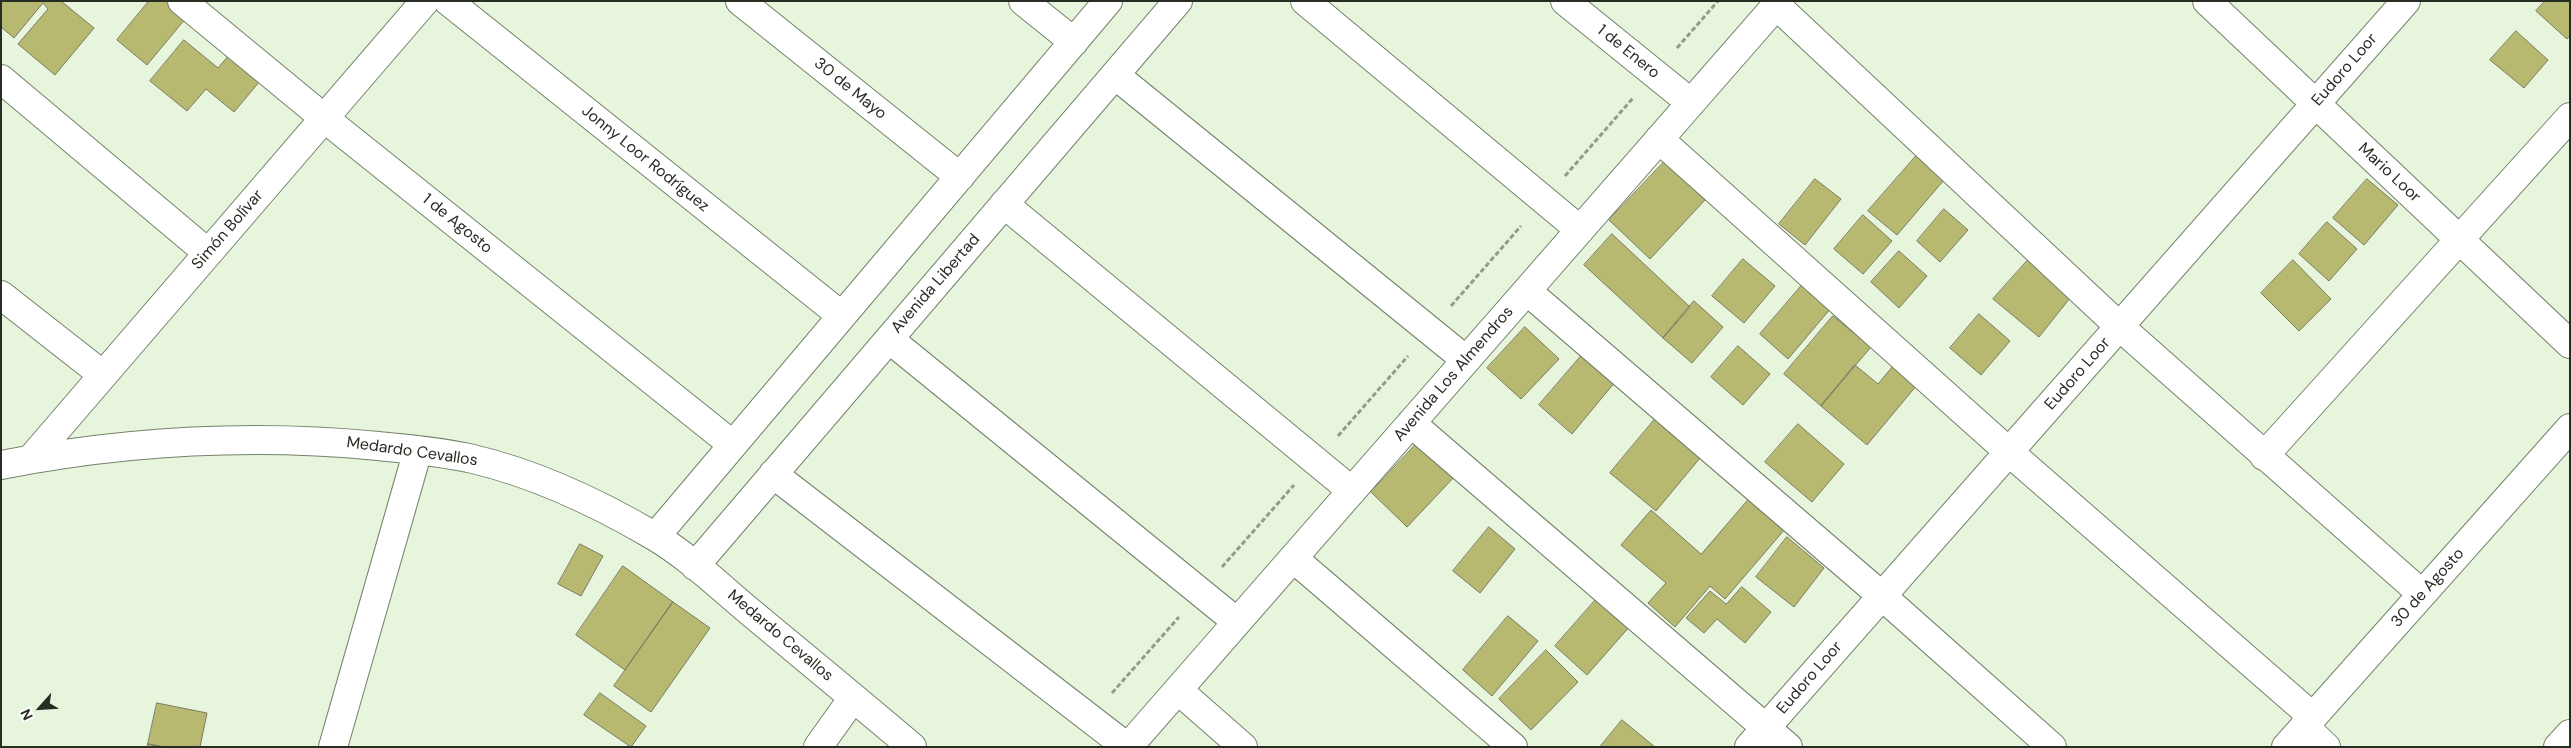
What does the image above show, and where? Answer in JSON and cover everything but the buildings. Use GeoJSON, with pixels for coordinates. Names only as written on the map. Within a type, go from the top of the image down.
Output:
{"type":"FeatureCollection","features":[{"type":"Feature","properties":{"kind":"street","name":"1 de Agosto"},"geometry":{"type":"LineString","coordinates":[[182,1],[324,118],[733,445]]}},
{"type":"Feature","properties":{"kind":"street","name":"Simón Bolívar"},"geometry":{"type":"LineString","coordinates":[[32,459],[425,1]]}},
{"type":"Feature","properties":{"kind":"street","name":"Jonny Loor Rodríguez"},"geometry":{"type":"LineString","coordinates":[[448,1],[842,316]]}},
{"type":"Feature","properties":{"kind":"street","name":"30 de Mayo"},"geometry":{"type":"LineString","coordinates":[[740,1],[960,177]]}},
{"type":"Feature","properties":{"kind":"street"},"geometry":{"type":"LineString","coordinates":[[1023,1],[1074,42]]}},
{"type":"Feature","properties":{"kind":"street"},"geometry":{"type":"LineString","coordinates":[[656,536],[1108,1]]}},
{"type":"Feature","properties":{"kind":"street","name":"Avenida Libertad"},"geometry":{"type":"LineString","coordinates":[[695,566],[1178,1]]}},
{"type":"Feature","properties":{"kind":"street"},"geometry":{"type":"LineString","coordinates":[[1305,1],[1580,230]]}},
{"type":"Feature","properties":{"kind":"street","name":"1 de Enero"},"geometry":{"type":"LineString","coordinates":[[1566,1],[1691,102]]}},
{"type":"Feature","properties":{"kind":"street","name":"Mario Loor"},"geometry":{"type":"LineString","coordinates":[[2207,1],[2570,344]]}},
{"type":"Feature","properties":{"kind":"street","name":"Eudoro Loor"},"geometry":{"type":"LineString","coordinates":[[1757,737],[2406,1]]}},
{"type":"Feature","properties":{"kind":"street"},"geometry":{"type":"LineString","coordinates":[[1778,3],[2119,326],[2422,594]]}},
{"type":"Feature","properties":{"kind":"street","name":"Avenida Los Almendros"},"geometry":{"type":"LineString","coordinates":[[1128,747],[1778,3]]}},
{"type":"Feature","properties":{"kind":"street"},"geometry":{"type":"LineString","coordinates":[[1115,75],[1466,360]]}},
{"type":"Feature","properties":{"kind":"street"},"geometry":{"type":"LineString","coordinates":[[1,79],[208,253]]}},
{"type":"Feature","properties":{"kind":"street"},"geometry":{"type":"LineString","coordinates":[[2264,456],[2570,117]]}},
{"type":"Feature","properties":{"kind":"street"},"geometry":{"type":"LineString","coordinates":[[1659,139],[2308,722],[2326,747]]}},
{"type":"Feature","properties":{"kind":"street"},"geometry":{"type":"LineString","coordinates":[[1004,204],[1352,491]]}},
{"type":"Feature","properties":{"kind":"street"},"geometry":{"type":"LineString","coordinates":[[1527,291],[1882,596],[2052,747]]}},
{"type":"Feature","properties":{"kind":"street"},"geometry":{"type":"LineString","coordinates":[[1,295],[104,375]]}},
{"type":"Feature","properties":{"kind":"street"},"geometry":{"type":"LineString","coordinates":[[889,339],[1238,622]]}},
{"type":"Feature","properties":{"kind":"street"},"geometry":{"type":"LineString","coordinates":[[1411,423],[1757,737],[1788,747]]}},
{"type":"Feature","properties":{"kind":"street","name":"30 de Agosto"},"geometry":{"type":"LineString","coordinates":[[2286,747],[2570,428]]}},
{"type":"Feature","properties":{"kind":"street","name":"Medardo Cevallos"},"geometry":{"type":"LineString","coordinates":[[1,465],[32,459],[144,446],[259,440],[346,443],[418,450],[472,459],[530,475],[584,499],[656,536],[695,566],[912,747]]}},
{"type":"Feature","properties":{"kind":"street"},"geometry":{"type":"LineString","coordinates":[[333,747],[418,450]]}},
{"type":"Feature","properties":{"kind":"street"},"geometry":{"type":"LineString","coordinates":[[774,474],[1128,747]]}},
{"type":"Feature","properties":{"kind":"street"},"geometry":{"type":"LineString","coordinates":[[1293,558],[1513,747]]}},
{"type":"Feature","properties":{"kind":"street"},"geometry":{"type":"LineString","coordinates":[[1178,690],[1243,747]]}},
{"type":"Feature","properties":{"kind":"street"},"geometry":{"type":"LineString","coordinates":[[818,747],[854,698]]}},
{"type":"Feature","properties":{"kind":"street"},"geometry":{"type":"LineString","coordinates":[[2558,747],[2570,734]]}},
{"type":"Feature","properties":{"kind":"path"},"geometry":{"type":"LineString","coordinates":[[1090,718],[1718,1]]}}]}
